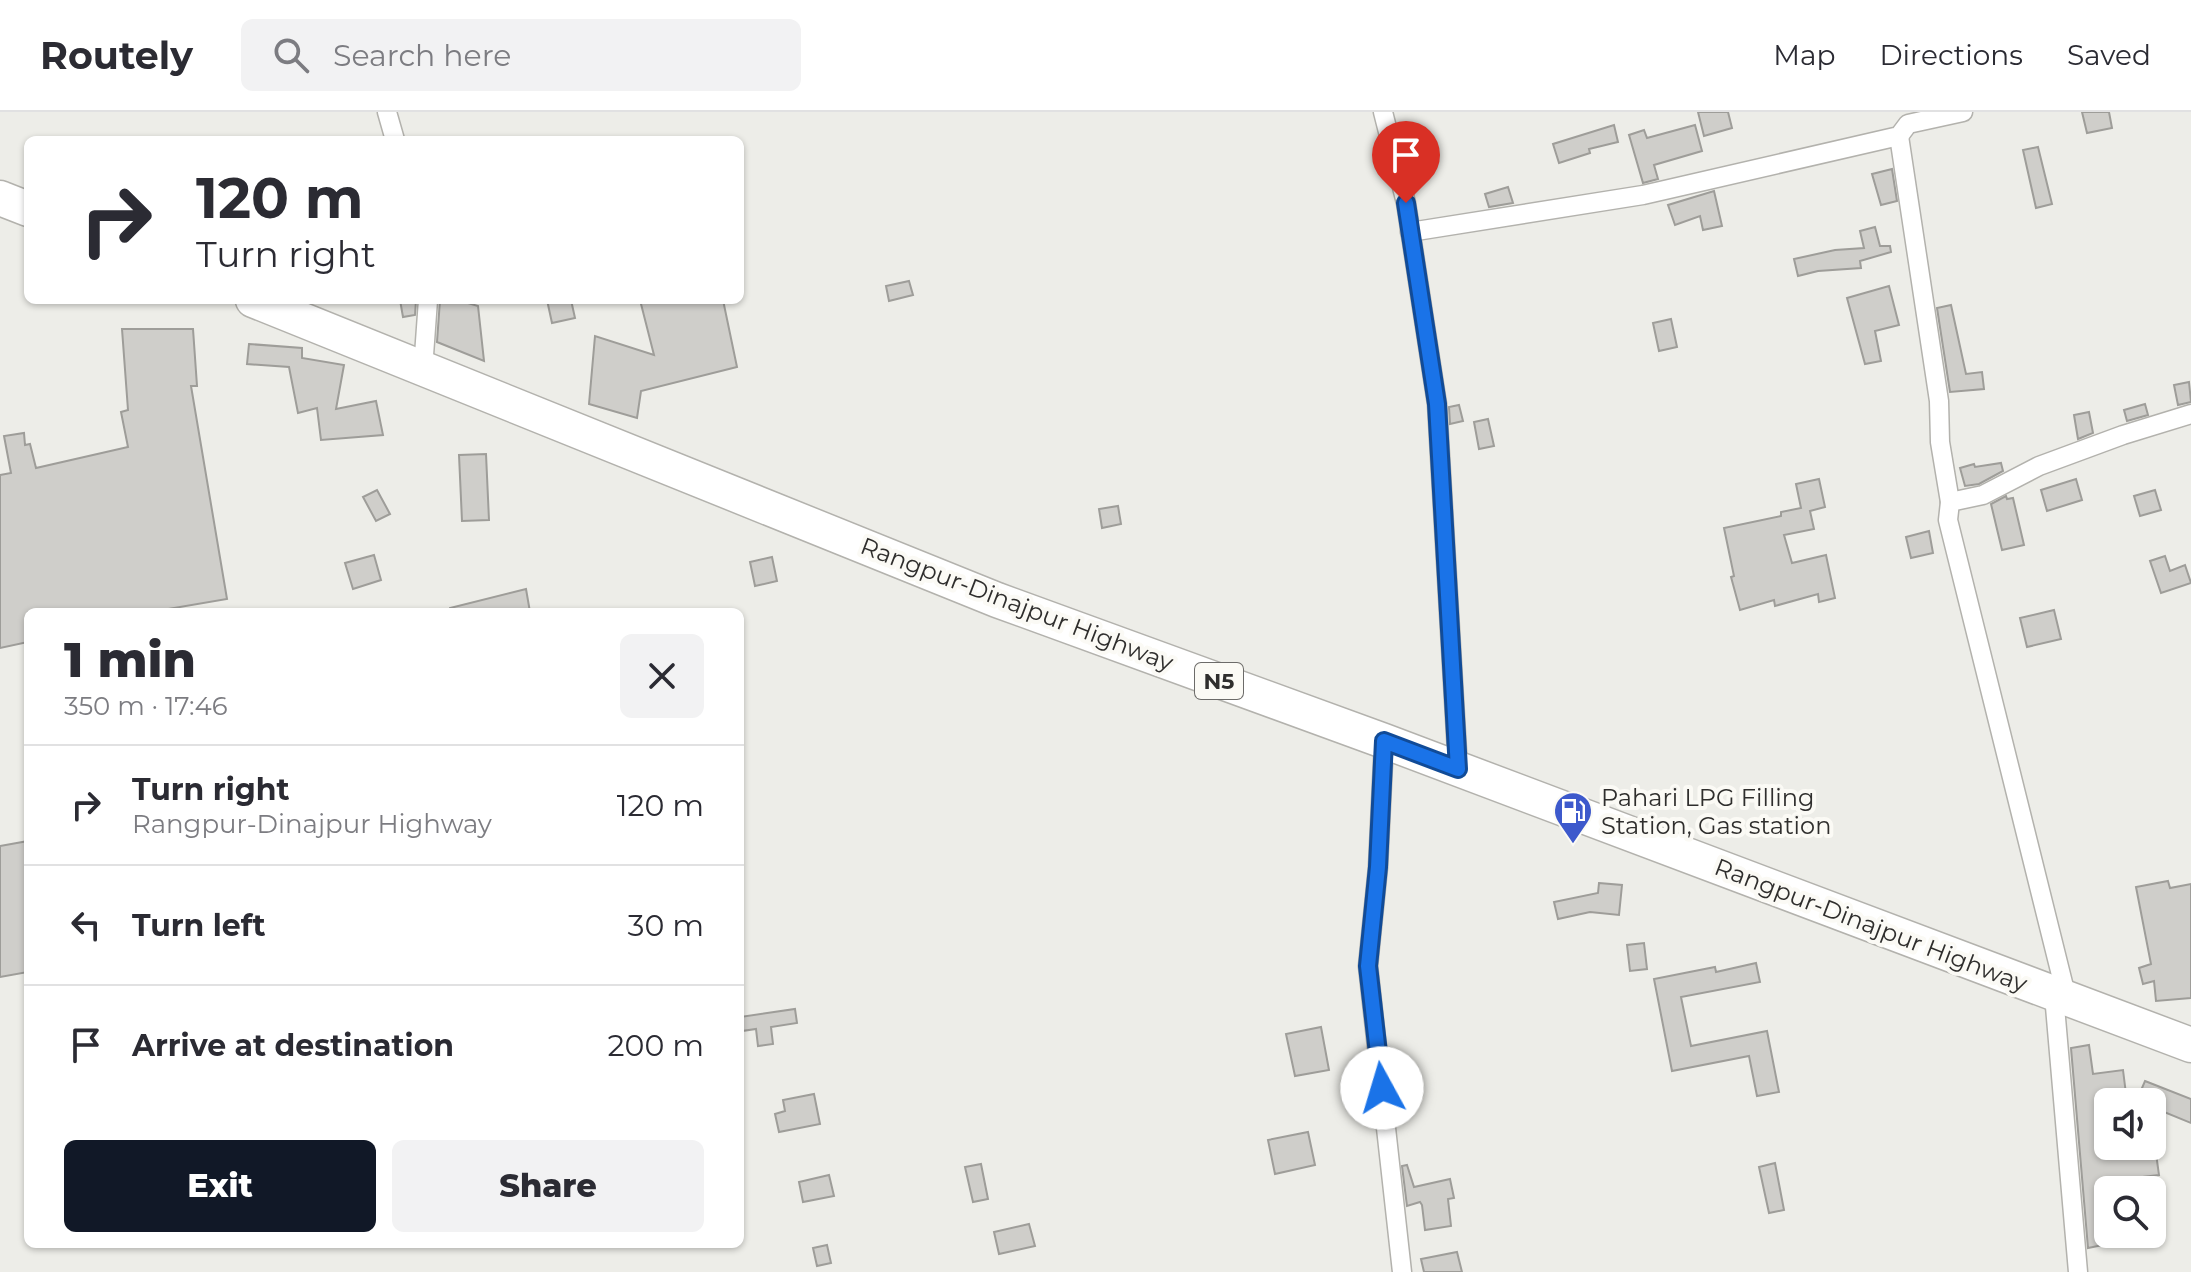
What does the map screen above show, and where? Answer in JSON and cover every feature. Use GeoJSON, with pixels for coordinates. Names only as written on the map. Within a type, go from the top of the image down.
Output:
{"type":"FeatureCollection","features":[{"type":"Feature","properties":{"kind":"highway"},"geometry":{"type":"LineString","coordinates":[[0,198],[24,207]]}},
{"type":"Feature","properties":{"kind":"highway","name":"Rangpur-Dinajpur Highway"},"geometry":{"type":"LineString","coordinates":[[263,304],[997,600],[1384,741],[2191,1045]]}},
{"type":"Feature","properties":{"kind":"street"},"geometry":{"type":"LineString","coordinates":[[387,112],[394,136]]}},
{"type":"Feature","properties":{"kind":"street"},"geometry":{"type":"LineString","coordinates":[[1383,112],[1406,203],[1437,404],[1458,769]]}},
{"type":"Feature","properties":{"kind":"street"},"geometry":{"type":"LineString","coordinates":[[1410,232],[1643,195],[1899,136],[1908,124],[1963,112]]}},
{"type":"Feature","properties":{"kind":"street"},"geometry":{"type":"LineString","coordinates":[[1899,136],[1939,401],[1940,442],[1950,502],[1948,520],[2060,997],[2078,1272]]}},
{"type":"Feature","properties":{"kind":"street"},"geometry":{"type":"LineString","coordinates":[[423,369],[428,304]]}},
{"type":"Feature","properties":{"kind":"street"},"geometry":{"type":"LineString","coordinates":[[1950,502],[1983,495],[2039,466],[2191,414]]}},
{"type":"Feature","properties":{"kind":"street"},"geometry":{"type":"LineString","coordinates":[[1384,741],[1378,867],[1368,966],[1402,1272]]}},
{"type":"Feature","properties":{"kind":"building"},"geometry":{"type":"Polygon","coordinates":[[[1698,112],[1728,112],[1732,128],[1704,136],[1698,112]]]}},
{"type":"Feature","properties":{"kind":"building"},"geometry":{"type":"Polygon","coordinates":[[[2082,112],[2109,112],[2112,128],[2087,133],[2082,112]]]}},
{"type":"Feature","properties":{"kind":"building"},"geometry":{"type":"Polygon","coordinates":[[[1614,125],[1618,142],[1589,149],[1590,153],[1559,163],[1553,144],[1614,125]]]}},
{"type":"Feature","properties":{"kind":"building"},"geometry":{"type":"Polygon","coordinates":[[[1695,125],[1702,151],[1654,165],[1658,179],[1643,183],[1629,135],[1644,130],[1647,138],[1695,125]]]}},
{"type":"Feature","properties":{"kind":"building"},"geometry":{"type":"Polygon","coordinates":[[[2038,147],[2052,204],[2036,208],[2023,150],[2038,147]]]}},
{"type":"Feature","properties":{"kind":"building"},"geometry":{"type":"Polygon","coordinates":[[[1892,169],[1897,201],[1881,205],[1872,174],[1892,169]]]}},
{"type":"Feature","properties":{"kind":"building"},"geometry":{"type":"Polygon","coordinates":[[[1508,187],[1513,203],[1489,207],[1485,194],[1508,187]]]}},
{"type":"Feature","properties":{"kind":"building"},"geometry":{"type":"Polygon","coordinates":[[[1714,191],[1722,226],[1703,230],[1700,216],[1675,225],[1668,205],[1714,191]]]}},
{"type":"Feature","properties":{"kind":"building"},"geometry":{"type":"Polygon","coordinates":[[[1875,227],[1880,246],[1890,246],[1891,252],[1860,261],[1861,268],[1818,271],[1798,276],[1794,259],[1835,250],[1864,248],[1860,231],[1875,227]]]}},
{"type":"Feature","properties":{"kind":"building"},"geometry":{"type":"Polygon","coordinates":[[[909,281],[913,295],[889,301],[886,286],[909,281]]]}},
{"type":"Feature","properties":{"kind":"building"},"geometry":{"type":"Polygon","coordinates":[[[1889,286],[1899,325],[1875,331],[1881,361],[1865,364],[1847,298],[1889,286]]]}},
{"type":"Feature","properties":{"kind":"building"},"geometry":{"type":"Polygon","coordinates":[[[401,304],[416,304],[415,315],[403,317],[401,304]]]}},
{"type":"Feature","properties":{"kind":"building"},"geometry":{"type":"Polygon","coordinates":[[[440,304],[478,306],[484,361],[437,342],[440,304]]]}},
{"type":"Feature","properties":{"kind":"building"},"geometry":{"type":"Polygon","coordinates":[[[548,304],[572,304],[575,318],[552,323],[548,304]]]}},
{"type":"Feature","properties":{"kind":"building"},"geometry":{"type":"Polygon","coordinates":[[[641,304],[724,304],[737,367],[641,391],[637,418],[589,404],[595,336],[654,355],[641,304]]]}},
{"type":"Feature","properties":{"kind":"building"},"geometry":{"type":"Polygon","coordinates":[[[1951,305],[1966,374],[1982,372],[1984,389],[1950,392],[1937,308],[1951,305]]]}},
{"type":"Feature","properties":{"kind":"building"},"geometry":{"type":"Polygon","coordinates":[[[1671,319],[1677,347],[1659,351],[1653,323],[1671,319]]]}},
{"type":"Feature","properties":{"kind":"building"},"geometry":{"type":"Polygon","coordinates":[[[122,329],[193,329],[197,386],[191,386],[227,599],[174,608],[24,608],[24,643],[0,648],[0,475],[11,473],[4,436],[24,433],[25,445],[30,444],[36,468],[128,447],[121,412],[128,410],[122,329]]]}},
{"type":"Feature","properties":{"kind":"building"},"geometry":{"type":"Polygon","coordinates":[[[249,344],[302,348],[302,358],[344,365],[336,409],[376,401],[383,435],[321,440],[317,408],[298,413],[289,367],[247,364],[249,344]]]}},
{"type":"Feature","properties":{"kind":"building"},"geometry":{"type":"Polygon","coordinates":[[[2189,382],[2191,402],[2178,405],[2174,385],[2189,382]]]}},
{"type":"Feature","properties":{"kind":"building"},"geometry":{"type":"Polygon","coordinates":[[[2145,404],[2148,415],[2127,421],[2124,410],[2145,404]]]}},
{"type":"Feature","properties":{"kind":"building"},"geometry":{"type":"Polygon","coordinates":[[[1459,405],[1463,421],[1450,424],[1449,407],[1459,405]]]}},
{"type":"Feature","properties":{"kind":"building"},"geometry":{"type":"Polygon","coordinates":[[[2089,412],[2093,433],[2078,439],[2074,415],[2089,412]]]}},
{"type":"Feature","properties":{"kind":"building"},"geometry":{"type":"Polygon","coordinates":[[[1488,419],[1494,446],[1479,449],[1474,422],[1488,419]]]}},
{"type":"Feature","properties":{"kind":"building"},"geometry":{"type":"Polygon","coordinates":[[[486,454],[489,520],[462,521],[459,455],[486,454]]]}},
{"type":"Feature","properties":{"kind":"building"},"geometry":{"type":"Polygon","coordinates":[[[2001,463],[2003,471],[1979,484],[1965,486],[1960,468],[2001,463]]]}},
{"type":"Feature","properties":{"kind":"building"},"geometry":{"type":"Polygon","coordinates":[[[1819,479],[1825,507],[1810,511],[1814,529],[1784,535],[1792,563],[1826,555],[1835,598],[1819,602],[1818,594],[1775,606],[1774,600],[1740,610],[1731,577],[1734,576],[1724,528],[1781,516],[1781,512],[1801,508],[1796,484],[1819,479]]]}},
{"type":"Feature","properties":{"kind":"building"},"geometry":{"type":"Polygon","coordinates":[[[2076,479],[2082,500],[2047,511],[2041,490],[2076,479]]]}},
{"type":"Feature","properties":{"kind":"building"},"geometry":{"type":"Polygon","coordinates":[[[377,490],[390,514],[376,521],[363,497],[377,490]]]}},
{"type":"Feature","properties":{"kind":"building"},"geometry":{"type":"Polygon","coordinates":[[[2155,490],[2161,510],[2140,516],[2134,496],[2155,490]]]}},
{"type":"Feature","properties":{"kind":"building"},"geometry":{"type":"Polygon","coordinates":[[[2006,496],[2007,499],[2013,498],[2024,545],[2002,550],[1991,504],[2006,496]]]}},
{"type":"Feature","properties":{"kind":"building"},"geometry":{"type":"Polygon","coordinates":[[[1118,506],[1121,524],[1102,528],[1099,509],[1118,506]]]}},
{"type":"Feature","properties":{"kind":"building"},"geometry":{"type":"Polygon","coordinates":[[[1929,531],[1933,553],[1911,558],[1906,537],[1929,531]]]}},
{"type":"Feature","properties":{"kind":"building"},"geometry":{"type":"Polygon","coordinates":[[[374,555],[381,580],[353,589],[345,563],[374,555]]]}},
{"type":"Feature","properties":{"kind":"building"},"geometry":{"type":"Polygon","coordinates":[[[2165,556],[2170,571],[2185,565],[2191,583],[2161,593],[2150,561],[2165,556]]]}},
{"type":"Feature","properties":{"kind":"building"},"geometry":{"type":"Polygon","coordinates":[[[772,557],[777,581],[755,586],[750,562],[772,557]]]}},
{"type":"Feature","properties":{"kind":"building"},"geometry":{"type":"Polygon","coordinates":[[[526,589],[529,608],[450,608],[526,589]]]}},
{"type":"Feature","properties":{"kind":"building"},"geometry":{"type":"Polygon","coordinates":[[[2054,610],[2061,639],[2027,647],[2020,618],[2054,610]]]}},
{"type":"Feature","properties":{"kind":"building"},"geometry":{"type":"Polygon","coordinates":[[[24,842],[24,973],[0,977],[0,846],[24,842]]]}},
{"type":"Feature","properties":{"kind":"building"},"geometry":{"type":"Polygon","coordinates":[[[2168,881],[2170,888],[2191,884],[2191,998],[2156,1001],[2154,981],[2143,984],[2139,968],[2151,964],[2136,887],[2168,881]]]}},
{"type":"Feature","properties":{"kind":"building"},"geometry":{"type":"Polygon","coordinates":[[[1599,883],[1622,885],[1619,915],[1590,912],[1558,919],[1554,902],[1598,893],[1599,883]]]}},
{"type":"Feature","properties":{"kind":"building"},"geometry":{"type":"Polygon","coordinates":[[[1644,943],[1647,969],[1630,971],[1627,945],[1644,943]]]}},
{"type":"Feature","properties":{"kind":"building"},"geometry":{"type":"Polygon","coordinates":[[[1756,963],[1760,982],[1681,997],[1691,1046],[1767,1031],[1779,1092],[1757,1096],[1749,1056],[1672,1071],[1654,979],[1715,967],[1716,972],[1756,963]]]}},
{"type":"Feature","properties":{"kind":"building"},"geometry":{"type":"Polygon","coordinates":[[[795,1009],[797,1023],[771,1027],[773,1044],[758,1046],[756,1029],[744,1031],[744,1016],[795,1009]]]}},
{"type":"Feature","properties":{"kind":"building"},"geometry":{"type":"Polygon","coordinates":[[[1321,1027],[1329,1070],[1295,1076],[1286,1034],[1321,1027]]]}},
{"type":"Feature","properties":{"kind":"building"},"geometry":{"type":"Polygon","coordinates":[[[2089,1045],[2093,1074],[2123,1070],[2125,1088],[2094,1088],[2094,1160],[2157,1160],[2159,1175],[2094,1176],[2094,1247],[2088,1248],[2071,1048],[2089,1045]]]}},
{"type":"Feature","properties":{"kind":"building"},"geometry":{"type":"Polygon","coordinates":[[[2145,1081],[2163,1088],[2142,1088],[2145,1081]]]}},
{"type":"Feature","properties":{"kind":"building"},"geometry":{"type":"Polygon","coordinates":[[[2166,1089],[2191,1099],[2191,1123],[2166,1113],[2166,1089]]]}},
{"type":"Feature","properties":{"kind":"building"},"geometry":{"type":"Polygon","coordinates":[[[814,1094],[820,1124],[779,1132],[775,1114],[785,1111],[783,1100],[814,1094]]]}},
{"type":"Feature","properties":{"kind":"building"},"geometry":{"type":"Polygon","coordinates":[[[1308,1132],[1315,1165],[1275,1174],[1268,1140],[1308,1132]]]}},
{"type":"Feature","properties":{"kind":"building"},"geometry":{"type":"Polygon","coordinates":[[[1775,1163],[1784,1210],[1769,1213],[1759,1167],[1775,1163]]]}},
{"type":"Feature","properties":{"kind":"building"},"geometry":{"type":"Polygon","coordinates":[[[981,1164],[988,1199],[973,1202],[965,1167],[981,1164]]]}},
{"type":"Feature","properties":{"kind":"building"},"geometry":{"type":"Polygon","coordinates":[[[1407,1165],[1414,1187],[1450,1179],[1454,1198],[1448,1199],[1451,1226],[1425,1230],[1420,1202],[1407,1206],[1402,1166],[1407,1165]]]}},
{"type":"Feature","properties":{"kind":"building"},"geometry":{"type":"Polygon","coordinates":[[[829,1175],[834,1196],[803,1202],[799,1182],[829,1175]]]}},
{"type":"Feature","properties":{"kind":"building"},"geometry":{"type":"Polygon","coordinates":[[[1029,1224],[1035,1246],[999,1254],[994,1232],[1029,1224]]]}},
{"type":"Feature","properties":{"kind":"building"},"geometry":{"type":"Polygon","coordinates":[[[827,1245],[831,1263],[817,1266],[813,1248],[827,1245]]]}},
{"type":"Feature","properties":{"kind":"building"},"geometry":{"type":"Polygon","coordinates":[[[1457,1252],[1462,1272],[1424,1272],[1421,1259],[1457,1252]]]}},
{"type":"Feature","properties":{"kind":"place","name":"Pahari LPG Filling Station, Gas station"},"geometry":{"type":"Point","coordinates":[1573,845]}},
{"type":"Feature","properties":{"kind":"route"},"geometry":{"type":"LineString","coordinates":[[1382,1088],[1368,966],[1378,867],[1384,741],[1458,769],[1437,404],[1406,203]]}}]}
